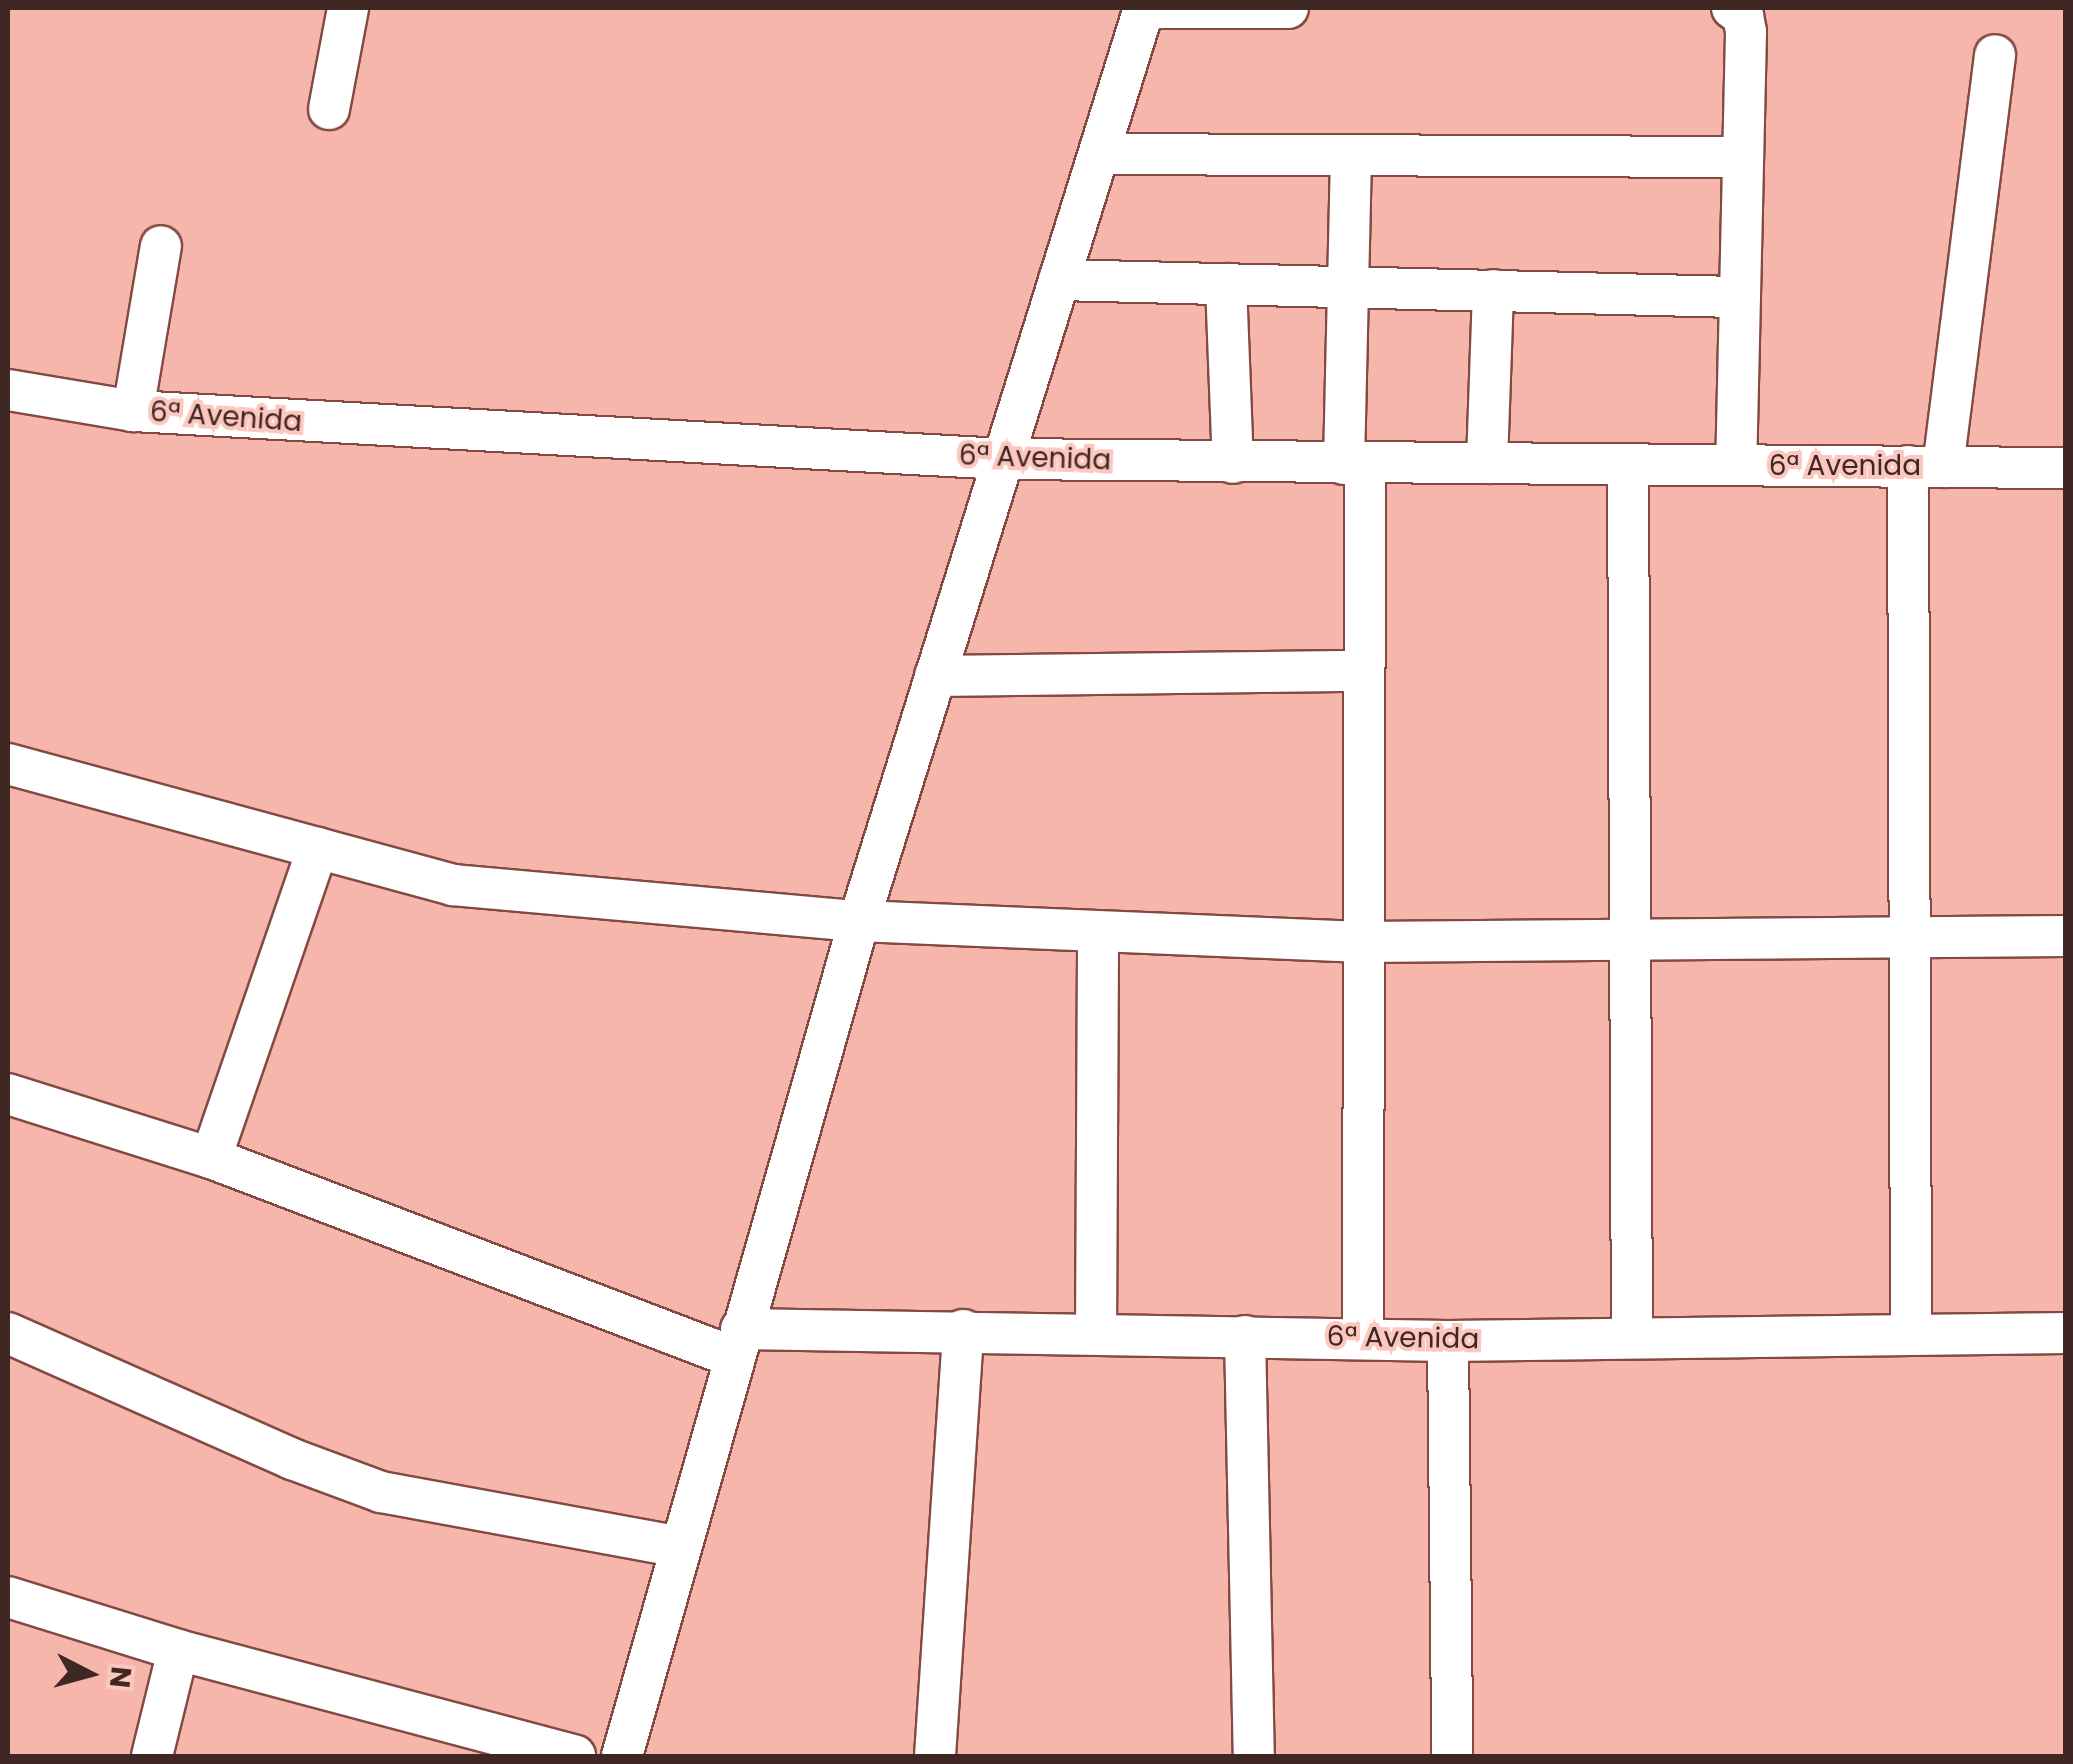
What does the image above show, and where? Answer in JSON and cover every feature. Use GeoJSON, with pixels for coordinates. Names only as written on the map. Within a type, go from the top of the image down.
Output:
{"type":"FeatureCollection","features":[{"type":"Feature","properties":{"kind":"street"},"geometry":{"type":"LineString","coordinates":[[329,109],[348,8]]}},
{"type":"Feature","properties":{"kind":"street"},"geometry":{"type":"LineString","coordinates":[[622,1756],[858,921],[1144,8],[1288,8]]}},
{"type":"Feature","properties":{"kind":"street"},"geometry":{"type":"LineString","coordinates":[[1732,8],[1743,16],[1746,32],[1738,158],[1736,465]]}},
{"type":"Feature","properties":{"kind":"street"},"geometry":{"type":"LineString","coordinates":[[1911,1332],[1912,936],[1925,466],[1995,55]]}},
{"type":"Feature","properties":{"kind":"street"},"geometry":{"type":"LineString","coordinates":[[1099,154],[1738,158]]}},
{"type":"Feature","properties":{"kind":"street"},"geometry":{"type":"LineString","coordinates":[[1351,155],[1346,286],[1363,671],[1363,1337]]}},
{"type":"Feature","properties":{"kind":"street"},"geometry":{"type":"LineString","coordinates":[[134,410],[161,246]]}},
{"type":"Feature","properties":{"kind":"street"},"geometry":{"type":"LineString","coordinates":[[1059,280],[1737,297]]}},
{"type":"Feature","properties":{"kind":"street"},"geometry":{"type":"LineString","coordinates":[[1226,284],[1233,463]]}},
{"type":"Feature","properties":{"kind":"street"},"geometry":{"type":"LineString","coordinates":[[1487,463],[1494,290]]}},
{"type":"Feature","properties":{"kind":"street","name":"6ª Avenida"},"geometry":{"type":"LineString","coordinates":[[8,390],[134,410],[1004,459],[1354,465],[2066,468]]}},
{"type":"Feature","properties":{"kind":"street"},"geometry":{"type":"LineString","coordinates":[[1628,465],[1634,939],[1632,1334]]}},
{"type":"Feature","properties":{"kind":"street"},"geometry":{"type":"LineString","coordinates":[[935,676],[1363,671]]}},
{"type":"Feature","properties":{"kind":"street"},"geometry":{"type":"LineString","coordinates":[[8,764],[453,885],[858,921],[1098,936],[1362,942],[2066,936]]}},
{"type":"Feature","properties":{"kind":"street"},"geometry":{"type":"LineString","coordinates":[[211,1158],[318,848]]}},
{"type":"Feature","properties":{"kind":"street"},"geometry":{"type":"LineString","coordinates":[[1096,1332],[1098,936]]}},
{"type":"Feature","properties":{"kind":"street"},"geometry":{"type":"LineString","coordinates":[[8,1094],[211,1158],[737,1343]]}},
{"type":"Feature","properties":{"kind":"street"},"geometry":{"type":"LineString","coordinates":[[935,1756],[963,1330]]}},
{"type":"Feature","properties":{"kind":"street","name":"6ª Avenida"},"geometry":{"type":"LineString","coordinates":[[737,1343],[963,1330],[1448,1341],[1632,1334],[2066,1333]]}},
{"type":"Feature","properties":{"kind":"street"},"geometry":{"type":"LineString","coordinates":[[8,1333],[292,1460],[381,1492],[680,1547]]}},
{"type":"Feature","properties":{"kind":"street"},"geometry":{"type":"LineString","coordinates":[[1245,1336],[1254,1756]]}},
{"type":"Feature","properties":{"kind":"street"},"geometry":{"type":"LineString","coordinates":[[1448,1341],[1452,1756]]}},
{"type":"Feature","properties":{"kind":"street"},"geometry":{"type":"LineString","coordinates":[[8,1598],[178,1650],[575,1756]]}},
{"type":"Feature","properties":{"kind":"street"},"geometry":{"type":"LineString","coordinates":[[152,1756],[178,1650]]}}]}
